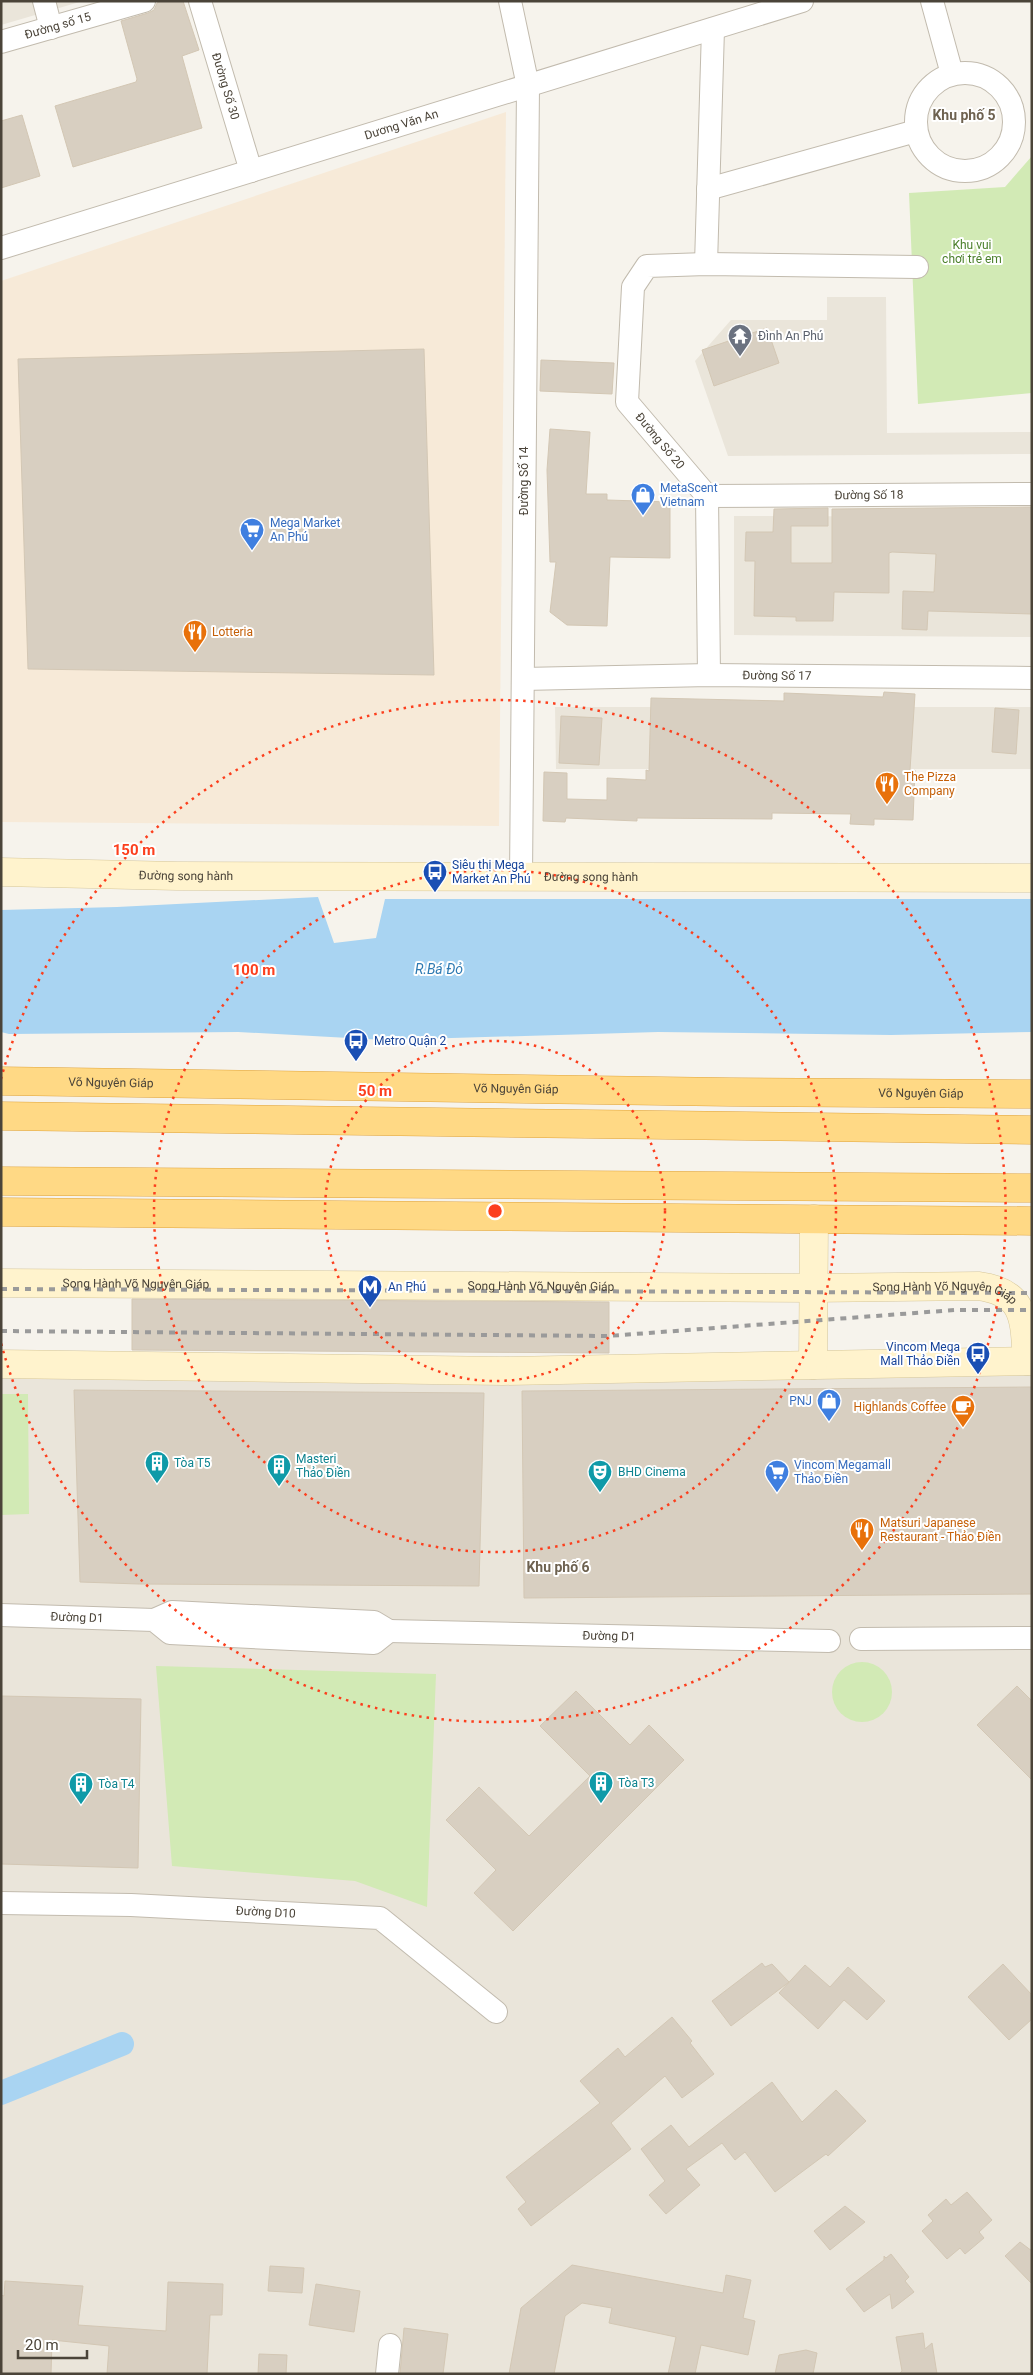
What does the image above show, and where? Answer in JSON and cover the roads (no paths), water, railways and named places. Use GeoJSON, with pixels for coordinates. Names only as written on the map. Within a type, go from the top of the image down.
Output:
{"type":"FeatureCollection","features":[{"type":"Feature","properties":{"kind":"highway","name":"Võ Nguyên Giáp"},"geometry":{"type":"LineString","coordinates":[[1,1080],[729,1092],[1032,1094]]}},
{"type":"Feature","properties":{"kind":"highway"},"geometry":{"type":"LineString","coordinates":[[1,1116],[1032,1130]]}},
{"type":"Feature","properties":{"kind":"highway"},"geometry":{"type":"LineString","coordinates":[[1,1181],[1032,1188]]}},
{"type":"Feature","properties":{"kind":"highway"},"geometry":{"type":"LineString","coordinates":[[1,1212],[1032,1221]]}},
{"type":"Feature","properties":{"kind":"main road","name":"Đường song hành"},"geometry":{"type":"LineString","coordinates":[[1,872],[186,876],[1032,878]]}},
{"type":"Feature","properties":{"kind":"main road"},"geometry":{"type":"LineString","coordinates":[[813,1365],[814,1219]]}},
{"type":"Feature","properties":{"kind":"main road","name":"Song Hành Võ Nguyên Giáp"},"geometry":{"type":"LineString","coordinates":[[1,1283],[813,1288],[978,1286],[990,1287],[1004,1294],[1021,1310],[1029,1361],[503,1371],[1,1364]]}},
{"type":"Feature","properties":{"kind":"street"},"geometry":{"type":"LineString","coordinates":[[44,1],[51,28]]}},
{"type":"Feature","properties":{"kind":"street","name":"Đường số 15"},"geometry":{"type":"LineString","coordinates":[[1,42],[144,1]]}},
{"type":"Feature","properties":{"kind":"street","name":"Đường Số 30"},"geometry":{"type":"LineString","coordinates":[[200,1],[251,171]]}},
{"type":"Feature","properties":{"kind":"street"},"geometry":{"type":"LineString","coordinates":[[510,1],[528,86]]}},
{"type":"Feature","properties":{"kind":"street","name":"Dương Văn An"},"geometry":{"type":"LineString","coordinates":[[1,248],[802,1]]}},
{"type":"Feature","properties":{"kind":"street"},"geometry":{"type":"LineString","coordinates":[[932,1],[952,74]]}},
{"type":"Feature","properties":{"kind":"street"},"geometry":{"type":"LineString","coordinates":[[706,264],[713,29]]}},
{"type":"Feature","properties":{"kind":"street"},"geometry":{"type":"LineString","coordinates":[[970,73],[986,78],[1006,95],[1023,118],[1007,148],[988,166],[976,170],[959,171],[936,163],[920,144],[915,119],[921,98],[935,82],[952,74],[970,73]]}},
{"type":"Feature","properties":{"kind":"street","name":"Đường Số 14"},"geometry":{"type":"LineString","coordinates":[[521,877],[528,86]]}},
{"type":"Feature","properties":{"kind":"street"},"geometry":{"type":"LineString","coordinates":[[708,189],[916,131]]}},
{"type":"Feature","properties":{"kind":"street","name":"Đường Số 20"},"geometry":{"type":"LineString","coordinates":[[707,496],[627,402],[633,287],[647,266],[706,264],[917,267]]}},
{"type":"Feature","properties":{"kind":"street","name":"Đường Số 18"},"geometry":{"type":"LineString","coordinates":[[707,496],[1032,494]]}},
{"type":"Feature","properties":{"kind":"street"},"geometry":{"type":"LineString","coordinates":[[707,496],[709,675]]}},
{"type":"Feature","properties":{"kind":"street","name":"Đường Số 17"},"geometry":{"type":"LineString","coordinates":[[523,679],[709,675],[1032,678]]}},
{"type":"Feature","properties":{"kind":"street","name":"Đường D1"},"geometry":{"type":"LineString","coordinates":[[1,1615],[154,1620],[170,1633],[364,1643],[374,1643],[389,1631],[829,1641]]}},
{"type":"Feature","properties":{"kind":"street"},"geometry":{"type":"LineString","coordinates":[[861,1639],[1032,1638]]}},
{"type":"Feature","properties":{"kind":"street","name":"Đường D10"},"geometry":{"type":"LineString","coordinates":[[1,1903],[131,1905],[380,1918],[496,2012]]}},
{"type":"Feature","properties":{"kind":"street"},"geometry":{"type":"LineString","coordinates":[[387,2374],[390,2345]]}},
{"type":"Feature","properties":{"kind":"water","name":"R.Bá Đỏ"},"geometry":{"type":"Polygon","coordinates":[[[318,897],[334,943],[376,938],[385,899],[1032,899],[1032,1032],[891,1035],[658,1032],[385,1040],[238,1032],[9,1034],[1,1032],[1,910],[117,907],[318,897]]]}},
{"type":"Feature","properties":{"kind":"waterway"},"geometry":{"type":"LineString","coordinates":[[1,2093],[122,2044]]}},
{"type":"Feature","properties":{"kind":"railway"},"geometry":{"type":"LineString","coordinates":[[1,1289],[1032,1293]]}},
{"type":"Feature","properties":{"kind":"railway"},"geometry":{"type":"LineString","coordinates":[[1,1331],[608,1336],[955,1310],[1032,1310]]}},
{"type":"Feature","properties":{"kind":"place","name":"Đình An Phú"},"geometry":{"type":"Point","coordinates":[740,357]}},
{"type":"Feature","properties":{"kind":"place","name":"MetaScent Vietnam"},"geometry":{"type":"Point","coordinates":[643,516]}},
{"type":"Feature","properties":{"kind":"place","name":"Mega Market An Phú"},"geometry":{"type":"Point","coordinates":[252,551]}},
{"type":"Feature","properties":{"kind":"place","name":"Lotteria"},"geometry":{"type":"Point","coordinates":[195,653]}},
{"type":"Feature","properties":{"kind":"place","name":"The Pizza Company"},"geometry":{"type":"Point","coordinates":[887,805]}},
{"type":"Feature","properties":{"kind":"place","name":"Siêu thị Mega Market An Phú"},"geometry":{"type":"Point","coordinates":[435,893]}},
{"type":"Feature","properties":{"kind":"place","name":"Metro Quận 2"},"geometry":{"type":"Point","coordinates":[356,1062]}},
{"type":"Feature","properties":{"kind":"place","name":"An Phú"},"geometry":{"type":"Point","coordinates":[370,1308]}},
{"type":"Feature","properties":{"kind":"place","name":"Vincom Mega Mall Thảo Điền"},"geometry":{"type":"Point","coordinates":[978,1375]}},
{"type":"Feature","properties":{"kind":"place","name":"PNJ"},"geometry":{"type":"Point","coordinates":[829,1422]}},
{"type":"Feature","properties":{"kind":"place","name":"Highlands Coffee"},"geometry":{"type":"Point","coordinates":[963,1428]}},
{"type":"Feature","properties":{"kind":"place","name":"Tòa T5"},"geometry":{"type":"Point","coordinates":[157,1484]}},
{"type":"Feature","properties":{"kind":"place","name":"Masteri Thảo Điền"},"geometry":{"type":"Point","coordinates":[279,1487]}},
{"type":"Feature","properties":{"kind":"place","name":"BHD Cinema"},"geometry":{"type":"Point","coordinates":[600,1493]}},
{"type":"Feature","properties":{"kind":"place","name":"Vincom Megamall Thảo Điền"},"geometry":{"type":"Point","coordinates":[777,1493]}},
{"type":"Feature","properties":{"kind":"place","name":"Matsuri Japanese Restaurant - Thảo Điền"},"geometry":{"type":"Point","coordinates":[862,1551]}},
{"type":"Feature","properties":{"kind":"place","name":"Tòa T3"},"geometry":{"type":"Point","coordinates":[601,1804]}},
{"type":"Feature","properties":{"kind":"place","name":"Tòa T4"},"geometry":{"type":"Point","coordinates":[81,1805]}},
{"type":"Feature","properties":{"kind":"district","name":"Khu phố 5"},"geometry":{"type":"Point","coordinates":[964,115]}},
{"type":"Feature","properties":{"kind":"district","name":"Khu phố 6"},"geometry":{"type":"Point","coordinates":[558,1567]}},
{"type":"Feature","properties":{"kind":"park label","name":"Khu vui chơi trẻ em"},"geometry":{"type":"Point","coordinates":[972,252]}}]}
